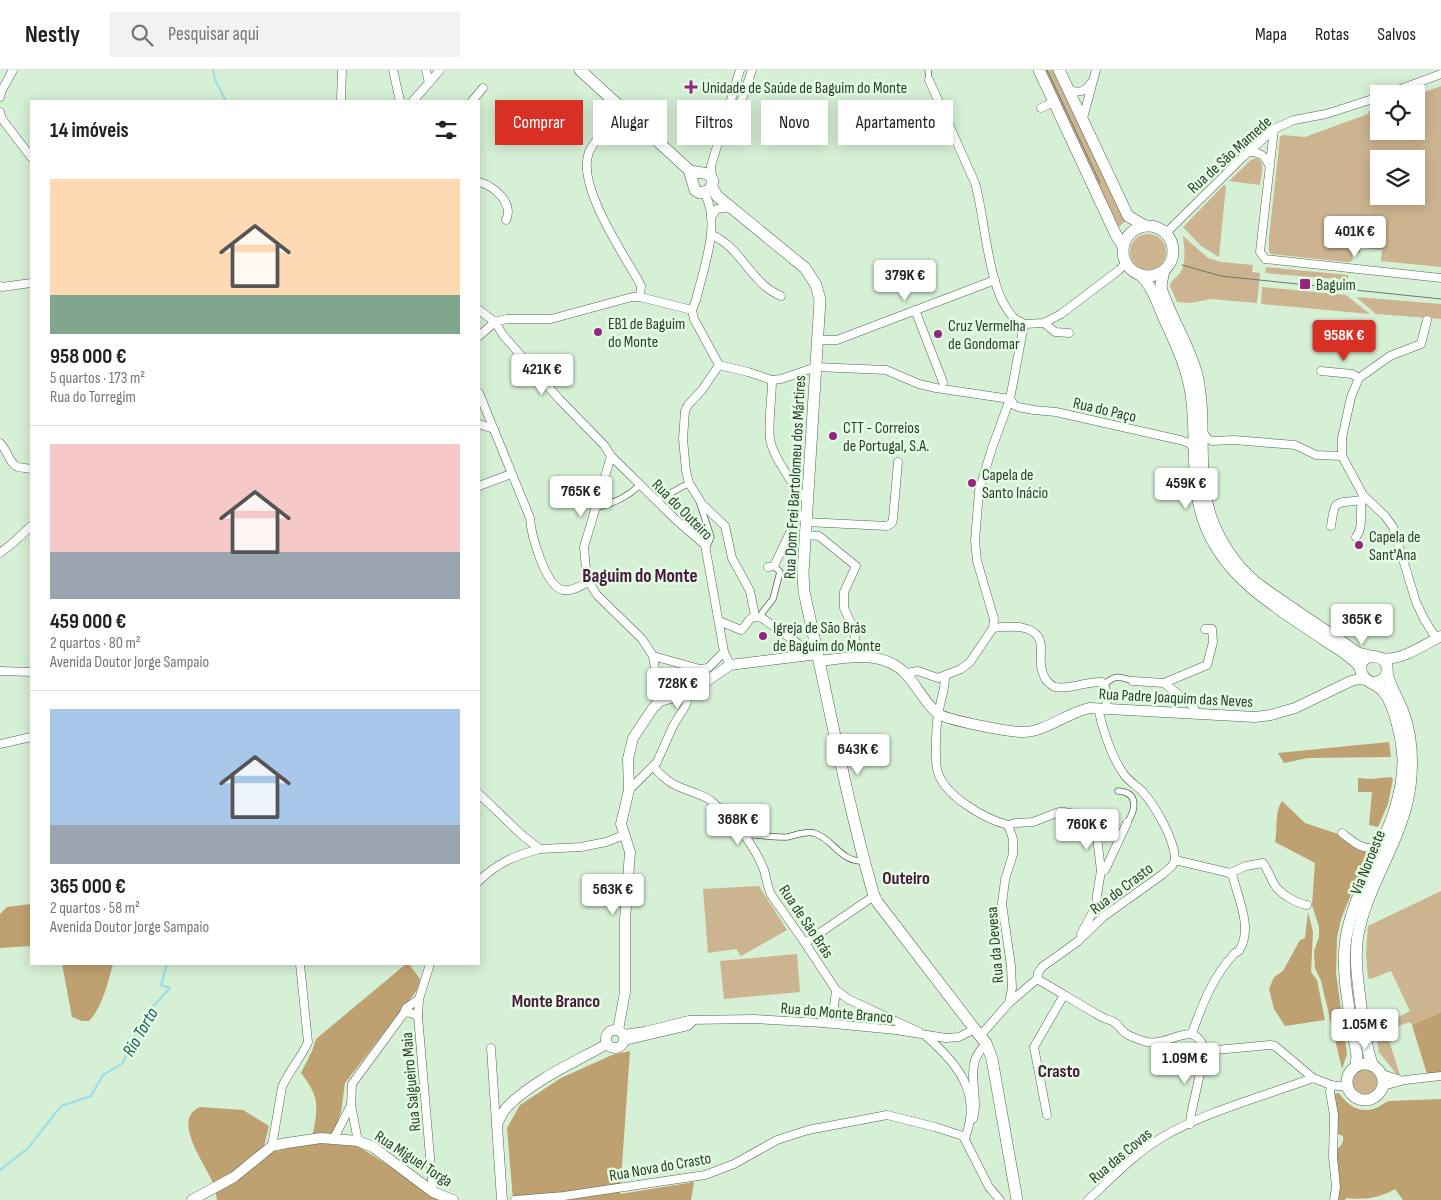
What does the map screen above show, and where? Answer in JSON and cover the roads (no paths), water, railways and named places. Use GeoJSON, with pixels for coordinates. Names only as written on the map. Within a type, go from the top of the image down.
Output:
{"type":"FeatureCollection","features":[{"type":"Feature","properties":{"kind":"main road","name":"Rua Dom Frei Bartolomeu dos Mártires"},"geometry":{"type":"LineString","coordinates":[[580,70],[613,100]]}},
{"type":"Feature","properties":{"kind":"main road"},"geometry":{"type":"LineString","coordinates":[[1039,70],[1116,235],[1123,246],[1126,263],[1131,270],[1139,274],[1150,276],[1157,274],[1169,264],[1173,248],[1171,240],[1160,229],[1145,226],[1128,216],[1059,70]]}},
{"type":"Feature","properties":{"kind":"main road","name":"Rua Dom Frei Bartolomeu dos Mártires"},"geometry":{"type":"LineString","coordinates":[[664,145],[731,207],[805,268],[812,278],[820,300],[805,535],[804,592],[815,656],[874,896]]}},
{"type":"Feature","properties":{"kind":"main road"},"geometry":{"type":"LineString","coordinates":[[1123,246],[1131,232],[1145,226]]}},
{"type":"Feature","properties":{"kind":"main road"},"geometry":{"type":"LineString","coordinates":[[1139,274],[1148,283],[1153,292],[1179,349],[1185,367],[1192,400],[1196,489],[1202,518],[1212,540],[1224,560],[1245,584],[1342,652],[1359,666],[1368,681],[1380,681],[1387,672],[1386,662],[1376,657],[1358,653],[1254,581],[1236,562],[1217,532],[1208,508],[1203,471],[1202,409],[1197,376],[1186,345],[1162,291],[1161,285],[1164,270]]}},
{"type":"Feature","properties":{"kind":"main road"},"geometry":{"type":"LineString","coordinates":[[1360,669],[1364,660],[1376,657]]}},
{"type":"Feature","properties":{"kind":"main road","name":"Via Noroeste"},"geometry":{"type":"LineString","coordinates":[[1380,1075],[1368,1050],[1359,987],[1358,934],[1371,892],[1406,807],[1411,778],[1408,728],[1391,688],[1387,672]]}},
{"type":"Feature","properties":{"kind":"main road","name":"Via Noroeste"},"geometry":{"type":"LineString","coordinates":[[1356,1066],[1357,1056],[1347,988],[1346,936],[1360,891],[1398,802],[1403,774],[1400,734],[1389,702],[1382,690],[1368,681]]}},
{"type":"Feature","properties":{"kind":"main road"},"geometry":{"type":"LineString","coordinates":[[874,896],[980,1036],[992,1059],[1017,1200]]}},
{"type":"Feature","properties":{"kind":"main road"},"geometry":{"type":"LineString","coordinates":[[1362,1064],[1380,1075],[1377,1096],[1366,1101],[1354,1097],[1344,1085],[1348,1075],[1356,1066],[1362,1064]]}},
{"type":"Feature","properties":{"kind":"street"},"geometry":{"type":"LineString","coordinates":[[0,97],[13,70]]}},
{"type":"Feature","properties":{"kind":"street"},"geometry":{"type":"LineString","coordinates":[[341,100],[342,70]]}},
{"type":"Feature","properties":{"kind":"street"},"geometry":{"type":"LineString","coordinates":[[393,70],[400,100]]}},
{"type":"Feature","properties":{"kind":"street"},"geometry":{"type":"LineString","coordinates":[[426,70],[429,83]]}},
{"type":"Feature","properties":{"kind":"street"},"geometry":{"type":"LineString","coordinates":[[414,100],[440,70]]}},
{"type":"Feature","properties":{"kind":"street"},"geometry":{"type":"LineString","coordinates":[[731,100],[740,70]]}},
{"type":"Feature","properties":{"kind":"street"},"geometry":{"type":"LineString","coordinates":[[742,100],[752,70]]}},
{"type":"Feature","properties":{"kind":"street"},"geometry":{"type":"LineString","coordinates":[[928,70],[929,80],[975,183],[994,280],[1014,318],[1024,324],[1044,324],[1061,314],[1126,263]]}},
{"type":"Feature","properties":{"kind":"street"},"geometry":{"type":"LineString","coordinates":[[1082,118],[1096,70]]}},
{"type":"Feature","properties":{"kind":"street"},"geometry":{"type":"LineString","coordinates":[[1411,85],[1441,74]]}},
{"type":"Feature","properties":{"kind":"street"},"geometry":{"type":"LineString","coordinates":[[1069,90],[1080,92],[1087,89],[1093,79]]}},
{"type":"Feature","properties":{"kind":"street"},"geometry":{"type":"LineString","coordinates":[[473,100],[483,88]]}},
{"type":"Feature","properties":{"kind":"street","name":"Rua de São Mamede"},"geometry":{"type":"LineString","coordinates":[[1166,233],[1274,129],[1294,120],[1326,114],[1370,100]]}},
{"type":"Feature","properties":{"kind":"street"},"geometry":{"type":"LineString","coordinates":[[1040,108],[1054,102]]}},
{"type":"Feature","properties":{"kind":"street"},"geometry":{"type":"LineString","coordinates":[[0,112],[2,119],[30,156]]}},
{"type":"Feature","properties":{"kind":"street"},"geometry":{"type":"LineString","coordinates":[[1274,129],[1260,252],[1265,259],[1441,278]]}},
{"type":"Feature","properties":{"kind":"street"},"geometry":{"type":"LineString","coordinates":[[595,145],[587,166],[592,192],[600,213],[641,286],[640,297]]}},
{"type":"Feature","properties":{"kind":"street"},"geometry":{"type":"LineString","coordinates":[[717,145],[705,181],[712,235],[692,310],[698,326],[719,365],[772,380],[781,379],[816,367]]}},
{"type":"Feature","properties":{"kind":"street"},"geometry":{"type":"LineString","coordinates":[[1249,152],[1258,152],[1264,155],[1269,165]]}},
{"type":"Feature","properties":{"kind":"street"},"geometry":{"type":"LineString","coordinates":[[480,183],[502,197],[508,208],[506,220]]}},
{"type":"Feature","properties":{"kind":"street"},"geometry":{"type":"LineString","coordinates":[[711,217],[717,209],[731,207]]}},
{"type":"Feature","properties":{"kind":"street"},"geometry":{"type":"LineString","coordinates":[[712,235],[730,245],[754,275],[775,294],[781,296]]}},
{"type":"Feature","properties":{"kind":"street"},"geometry":{"type":"LineString","coordinates":[[818,340],[837,340],[994,280]]}},
{"type":"Feature","properties":{"kind":"street"},"geometry":{"type":"LineString","coordinates":[[1,288],[30,283]]}},
{"type":"Feature","properties":{"kind":"street"},"geometry":{"type":"LineString","coordinates":[[480,335],[495,322],[507,319],[551,319],[624,299],[640,297],[692,310]]}},
{"type":"Feature","properties":{"kind":"street"},"geometry":{"type":"LineString","coordinates":[[916,310],[943,382]]}},
{"type":"Feature","properties":{"kind":"street","name":"Rua do Outeiro"},"geometry":{"type":"LineString","coordinates":[[480,311],[495,322],[503,335],[560,400],[604,444],[610,456],[705,545],[724,652],[730,665]]}},
{"type":"Feature","properties":{"kind":"street"},"geometry":{"type":"LineString","coordinates":[[1387,672],[1393,662],[1399,657],[1439,637],[1424,619],[1416,602],[1393,527],[1386,516],[1362,498],[1342,456],[1342,438],[1351,397],[1359,378],[1390,356],[1421,344],[1427,320]]}},
{"type":"Feature","properties":{"kind":"street"},"geometry":{"type":"LineString","coordinates":[[906,673],[918,672],[938,678],[945,677],[961,669],[970,662],[993,628],[994,618],[976,561],[976,516],[981,482],[1010,399],[1024,324]]}},
{"type":"Feature","properties":{"kind":"street"},"geometry":{"type":"LineString","coordinates":[[1044,324],[1055,332],[1069,333]]}},
{"type":"Feature","properties":{"kind":"street"},"geometry":{"type":"LineString","coordinates":[[719,365],[685,411],[683,439],[689,483],[699,499],[725,526],[732,558],[750,592],[758,617],[815,656]]}},
{"type":"Feature","properties":{"kind":"street","name":"Rua do Paço"},"geometry":{"type":"LineString","coordinates":[[816,367],[886,370],[918,384],[1010,399],[1018,407],[1056,412],[1180,440],[1189,443],[1194,449]]}},
{"type":"Feature","properties":{"kind":"street"},"geometry":{"type":"LineString","coordinates":[[1321,371],[1352,374],[1359,378]]}},
{"type":"Feature","properties":{"kind":"street"},"geometry":{"type":"LineString","coordinates":[[772,380],[770,438],[773,450],[800,493],[807,512]]}},
{"type":"Feature","properties":{"kind":"street"},"geometry":{"type":"LineString","coordinates":[[480,395],[530,518],[530,529],[543,566],[552,582],[560,589],[565,590],[589,582]]}},
{"type":"Feature","properties":{"kind":"street"},"geometry":{"type":"LineString","coordinates":[[480,424],[494,430]]}},
{"type":"Feature","properties":{"kind":"street"},"geometry":{"type":"LineString","coordinates":[[1202,433],[1212,441],[1234,440],[1295,444],[1316,455],[1342,456]]}},
{"type":"Feature","properties":{"kind":"street"},"geometry":{"type":"LineString","coordinates":[[0,443],[14,464],[18,467],[30,469]]}},
{"type":"Feature","properties":{"kind":"street"},"geometry":{"type":"LineString","coordinates":[[610,456],[597,507],[584,547],[586,568],[589,582],[597,595],[642,639],[653,656],[660,701]]}},
{"type":"Feature","properties":{"kind":"street"},"geometry":{"type":"LineString","coordinates":[[719,621],[741,630],[749,619],[758,617],[773,599],[780,572],[771,567],[796,518],[807,512],[890,525],[893,519],[898,462]]}},
{"type":"Feature","properties":{"kind":"street"},"geometry":{"type":"LineString","coordinates":[[480,486],[511,474]]}},
{"type":"Feature","properties":{"kind":"street"},"geometry":{"type":"LineString","coordinates":[[656,501],[689,483]]}},
{"type":"Feature","properties":{"kind":"street"},"geometry":{"type":"LineString","coordinates":[[597,507],[618,501],[640,486]]}},
{"type":"Feature","properties":{"kind":"street"},"geometry":{"type":"LineString","coordinates":[[1330,526],[1335,505],[1338,502],[1362,498]]}},
{"type":"Feature","properties":{"kind":"street"},"geometry":{"type":"LineString","coordinates":[[1356,537],[1360,532],[1362,498]]}},
{"type":"Feature","properties":{"kind":"street"},"geometry":{"type":"LineString","coordinates":[[699,499],[711,537],[706,549]]}},
{"type":"Feature","properties":{"kind":"street"},"geometry":{"type":"LineString","coordinates":[[0,553],[30,527]]}},
{"type":"Feature","properties":{"kind":"street"},"geometry":{"type":"LineString","coordinates":[[805,535],[819,536],[856,566],[844,592],[844,608],[854,630],[858,656]]}},
{"type":"Feature","properties":{"kind":"street"},"geometry":{"type":"LineString","coordinates":[[993,628],[1008,626],[1034,631],[1041,645],[1040,662],[1042,674],[1048,683],[1054,686],[1070,687],[1098,682],[1104,684],[1112,677],[1133,681],[1164,683],[1207,665],[1214,642],[1212,629],[1205,629]]}},
{"type":"Feature","properties":{"kind":"street"},"geometry":{"type":"LineString","coordinates":[[653,656],[700,670],[708,668],[724,652]]}},
{"type":"Feature","properties":{"kind":"street"},"geometry":{"type":"LineString","coordinates":[[622,1035],[612,1030],[607,1033],[605,1038],[607,1044],[615,1048],[620,1046],[622,1035],[625,992],[625,920],[630,852],[621,824],[629,790],[628,759],[630,745],[653,708],[660,701],[689,694],[730,665],[815,656],[858,656],[874,657],[891,662],[906,673],[938,714]]}},
{"type":"Feature","properties":{"kind":"street"},"geometry":{"type":"LineString","coordinates":[[1376,657],[1389,659],[1399,657]]}},
{"type":"Feature","properties":{"kind":"street","name":"Rua Padre Joaquim das Neves"},"geometry":{"type":"LineString","coordinates":[[1345,684],[1360,669]]}},
{"type":"Feature","properties":{"kind":"street"},"geometry":{"type":"LineString","coordinates":[[0,671],[30,672]]}},
{"type":"Feature","properties":{"kind":"street"},"geometry":{"type":"LineString","coordinates":[[945,677],[945,686],[938,714],[937,770],[942,780],[960,801],[995,821],[1008,825],[1033,822],[1059,812],[1075,814],[1097,836],[1101,871],[1096,906],[1077,942]]}},
{"type":"Feature","properties":{"kind":"street","name":"Rua Padre Joaquim das Neves"},"geometry":{"type":"LineString","coordinates":[[938,714],[974,724],[1023,733],[1082,710],[1102,709],[1242,718],[1271,715],[1296,708],[1345,684],[1359,679],[1368,681]]}},
{"type":"Feature","properties":{"kind":"street"},"geometry":{"type":"LineString","coordinates":[[1164,683],[1193,706],[1197,714]]}},
{"type":"Feature","properties":{"kind":"street","name":"Rua do Crasto"},"geometry":{"type":"LineString","coordinates":[[970,1125],[975,1107],[974,1061],[980,1036],[1009,1003],[1037,979],[1042,967],[1077,942],[1102,917],[1172,866],[1175,860],[1167,832],[1154,806],[1124,774],[1117,763],[1101,724],[1106,692],[1104,684]]}},
{"type":"Feature","properties":{"kind":"street"},"geometry":{"type":"LineString","coordinates":[[629,790],[654,767],[673,726],[686,705],[689,694]]}},
{"type":"Feature","properties":{"kind":"street"},"geometry":{"type":"LineString","coordinates":[[0,744],[30,737]]}},
{"type":"Feature","properties":{"kind":"street","name":"Rua de São Brás"},"geometry":{"type":"LineString","coordinates":[[654,767],[671,784],[709,799],[744,835],[755,852],[764,872],[768,890],[836,990],[848,999],[917,1030],[924,1035]]}},
{"type":"Feature","properties":{"kind":"street"},"geometry":{"type":"LineString","coordinates":[[1101,871],[1105,870],[1132,815],[1134,804],[1131,796],[1118,791]]}},
{"type":"Feature","properties":{"kind":"street"},"geometry":{"type":"LineString","coordinates":[[480,795],[523,836],[540,849]]}},
{"type":"Feature","properties":{"kind":"street","name":"Rua da Devesa"},"geometry":{"type":"LineString","coordinates":[[1008,825],[1013,839],[1013,854],[1005,880],[1002,904],[1012,966],[1012,988],[1009,1003]]}},
{"type":"Feature","properties":{"kind":"street"},"geometry":{"type":"LineString","coordinates":[[744,835],[758,834],[785,837],[812,832],[828,841],[846,856],[860,862],[865,861]]}},
{"type":"Feature","properties":{"kind":"street"},"geometry":{"type":"LineString","coordinates":[[1342,833],[1364,849],[1369,850],[1379,847]]}},
{"type":"Feature","properties":{"kind":"street"},"geometry":{"type":"LineString","coordinates":[[480,880],[501,863],[513,857],[540,849],[592,846],[624,835]]}},
{"type":"Feature","properties":{"kind":"street"},"geometry":{"type":"LineString","coordinates":[[1175,860],[1230,873],[1246,866],[1263,863],[1274,884],[1279,889],[1299,903],[1307,905]]}},
{"type":"Feature","properties":{"kind":"street"},"geometry":{"type":"LineString","coordinates":[[1192,1033],[1208,991],[1225,964],[1239,951],[1246,938],[1245,919],[1233,877],[1230,873]]}},
{"type":"Feature","properties":{"kind":"street"},"geometry":{"type":"LineString","coordinates":[[805,943],[874,896]]}},
{"type":"Feature","properties":{"kind":"street"},"geometry":{"type":"LineString","coordinates":[[192,1200],[234,1176],[272,1146],[282,1087],[303,1054],[308,1042],[300,965]]}},
{"type":"Feature","properties":{"kind":"street","name":"Rua Salgueiro Maia"},"geometry":{"type":"LineString","coordinates":[[430,965],[419,999],[418,1016],[433,1192]]}},
{"type":"Feature","properties":{"kind":"street"},"geometry":{"type":"LineString","coordinates":[[1037,979],[1100,1016],[1114,1022],[1126,1033],[1149,1042],[1168,1041],[1186,1033],[1192,1033],[1202,1041],[1205,1051],[1190,1124]]}},
{"type":"Feature","properties":{"kind":"street"},"geometry":{"type":"LineString","coordinates":[[823,1023],[834,1007],[836,990]]}},
{"type":"Feature","properties":{"kind":"street"},"geometry":{"type":"LineString","coordinates":[[1047,1115],[1034,1047],[1064,995]]}},
{"type":"Feature","properties":{"kind":"street"},"geometry":{"type":"LineString","coordinates":[[358,1141],[351,1105],[352,1084],[406,1008],[419,999]]}},
{"type":"Feature","properties":{"kind":"street"},"geometry":{"type":"LineString","coordinates":[[404,1013],[408,1012],[418,1016]]}},
{"type":"Feature","properties":{"kind":"street","name":"Rua do Monte Branco"},"geometry":{"type":"LineString","coordinates":[[622,1035],[688,1026],[694,1020],[754,1019],[823,1023],[946,1038],[980,1036]]}},
{"type":"Feature","properties":{"kind":"street"},"geometry":{"type":"LineString","coordinates":[[924,1035],[942,1049],[965,1079],[969,1093],[970,1125],[965,1138],[989,1187],[1000,1200]]}},
{"type":"Feature","properties":{"kind":"street"},"geometry":{"type":"LineString","coordinates":[[497,1125],[501,1114],[510,1103],[535,1085],[607,1044]]}},
{"type":"Feature","properties":{"kind":"street"},"geometry":{"type":"LineString","coordinates":[[1205,1051],[1275,1046],[1313,1078],[1331,1085],[1344,1085]]}},
{"type":"Feature","properties":{"kind":"street"},"geometry":{"type":"LineString","coordinates":[[491,1048],[502,1200]]}},
{"type":"Feature","properties":{"kind":"street"},"geometry":{"type":"LineString","coordinates":[[1380,1075],[1405,1080],[1441,1076]]}},
{"type":"Feature","properties":{"kind":"street","name":"Rua das Covas"},"geometry":{"type":"LineString","coordinates":[[1088,1200],[1154,1143],[1190,1124],[1313,1078]]}},
{"type":"Feature","properties":{"kind":"street"},"geometry":{"type":"LineString","coordinates":[[1331,1085],[1330,1092],[1334,1115],[1332,1157],[1336,1187],[1334,1200]]}},
{"type":"Feature","properties":{"kind":"street"},"geometry":{"type":"LineString","coordinates":[[334,1138],[351,1105]]}},
{"type":"Feature","properties":{"kind":"street","name":"Rua Nova do Crasto"},"geometry":{"type":"LineString","coordinates":[[515,1200],[564,1196],[705,1175],[734,1164],[777,1140],[808,1130],[886,1115],[935,1126],[965,1138]]}},
{"type":"Feature","properties":{"kind":"street","name":"Rua Miguel Torga"},"geometry":{"type":"LineString","coordinates":[[272,1146],[304,1140],[334,1138],[358,1141],[373,1147],[433,1192],[453,1200]]}},
{"type":"Feature","properties":{"kind":"waterway","name":"Rio Torto"},"geometry":{"type":"LineString","coordinates":[[213,70],[215,80],[225,100]]}},
{"type":"Feature","properties":{"kind":"waterway","name":"Rio Torto"},"geometry":{"type":"LineString","coordinates":[[0,1170],[28,1148],[61,1106],[91,1096],[103,1075],[123,1063],[129,1045],[150,1010],[170,988],[161,985],[167,965]]}},
{"type":"Feature","properties":{"kind":"tram line"},"geometry":{"type":"LineString","coordinates":[[1047,70],[1100,183]]}},
{"type":"Feature","properties":{"kind":"tram line"},"geometry":{"type":"LineString","coordinates":[[1182,265],[1221,276],[1441,299]]}},
{"type":"Feature","properties":{"kind":"place","name":"Unidade de Saúde de Baguim do Monte"},"geometry":{"type":"Point","coordinates":[691,87]}},
{"type":"Feature","properties":{"kind":"place","name":"Baguim"},"geometry":{"type":"Point","coordinates":[1305,284]}},
{"type":"Feature","properties":{"kind":"place","name":"EB1 de Baguim do Monte"},"geometry":{"type":"Point","coordinates":[598,332]}},
{"type":"Feature","properties":{"kind":"place","name":"Cruz Vermelha de Gondomar"},"geometry":{"type":"Point","coordinates":[938,334]}},
{"type":"Feature","properties":{"kind":"place","name":"CTT - Correios de Portugal, S.A."},"geometry":{"type":"Point","coordinates":[833,436]}},
{"type":"Feature","properties":{"kind":"place","name":"Capela de Santo Inácio"},"geometry":{"type":"Point","coordinates":[972,483]}},
{"type":"Feature","properties":{"kind":"place","name":"Capela de Sant'Ana"},"geometry":{"type":"Point","coordinates":[1359,545]}},
{"type":"Feature","properties":{"kind":"place","name":"Igreja de São Brás de Baguim do Monte"},"geometry":{"type":"Point","coordinates":[763,636]}},
{"type":"Feature","properties":{"kind":"district","name":"Baguim do Monte"},"geometry":{"type":"Point","coordinates":[640,575]}},
{"type":"Feature","properties":{"kind":"district","name":"Outeiro"},"geometry":{"type":"Point","coordinates":[906,878]}},
{"type":"Feature","properties":{"kind":"district","name":"Monte Branco"},"geometry":{"type":"Point","coordinates":[556,1001]}},
{"type":"Feature","properties":{"kind":"district","name":"Crasto"},"geometry":{"type":"Point","coordinates":[1059,1071]}}]}
